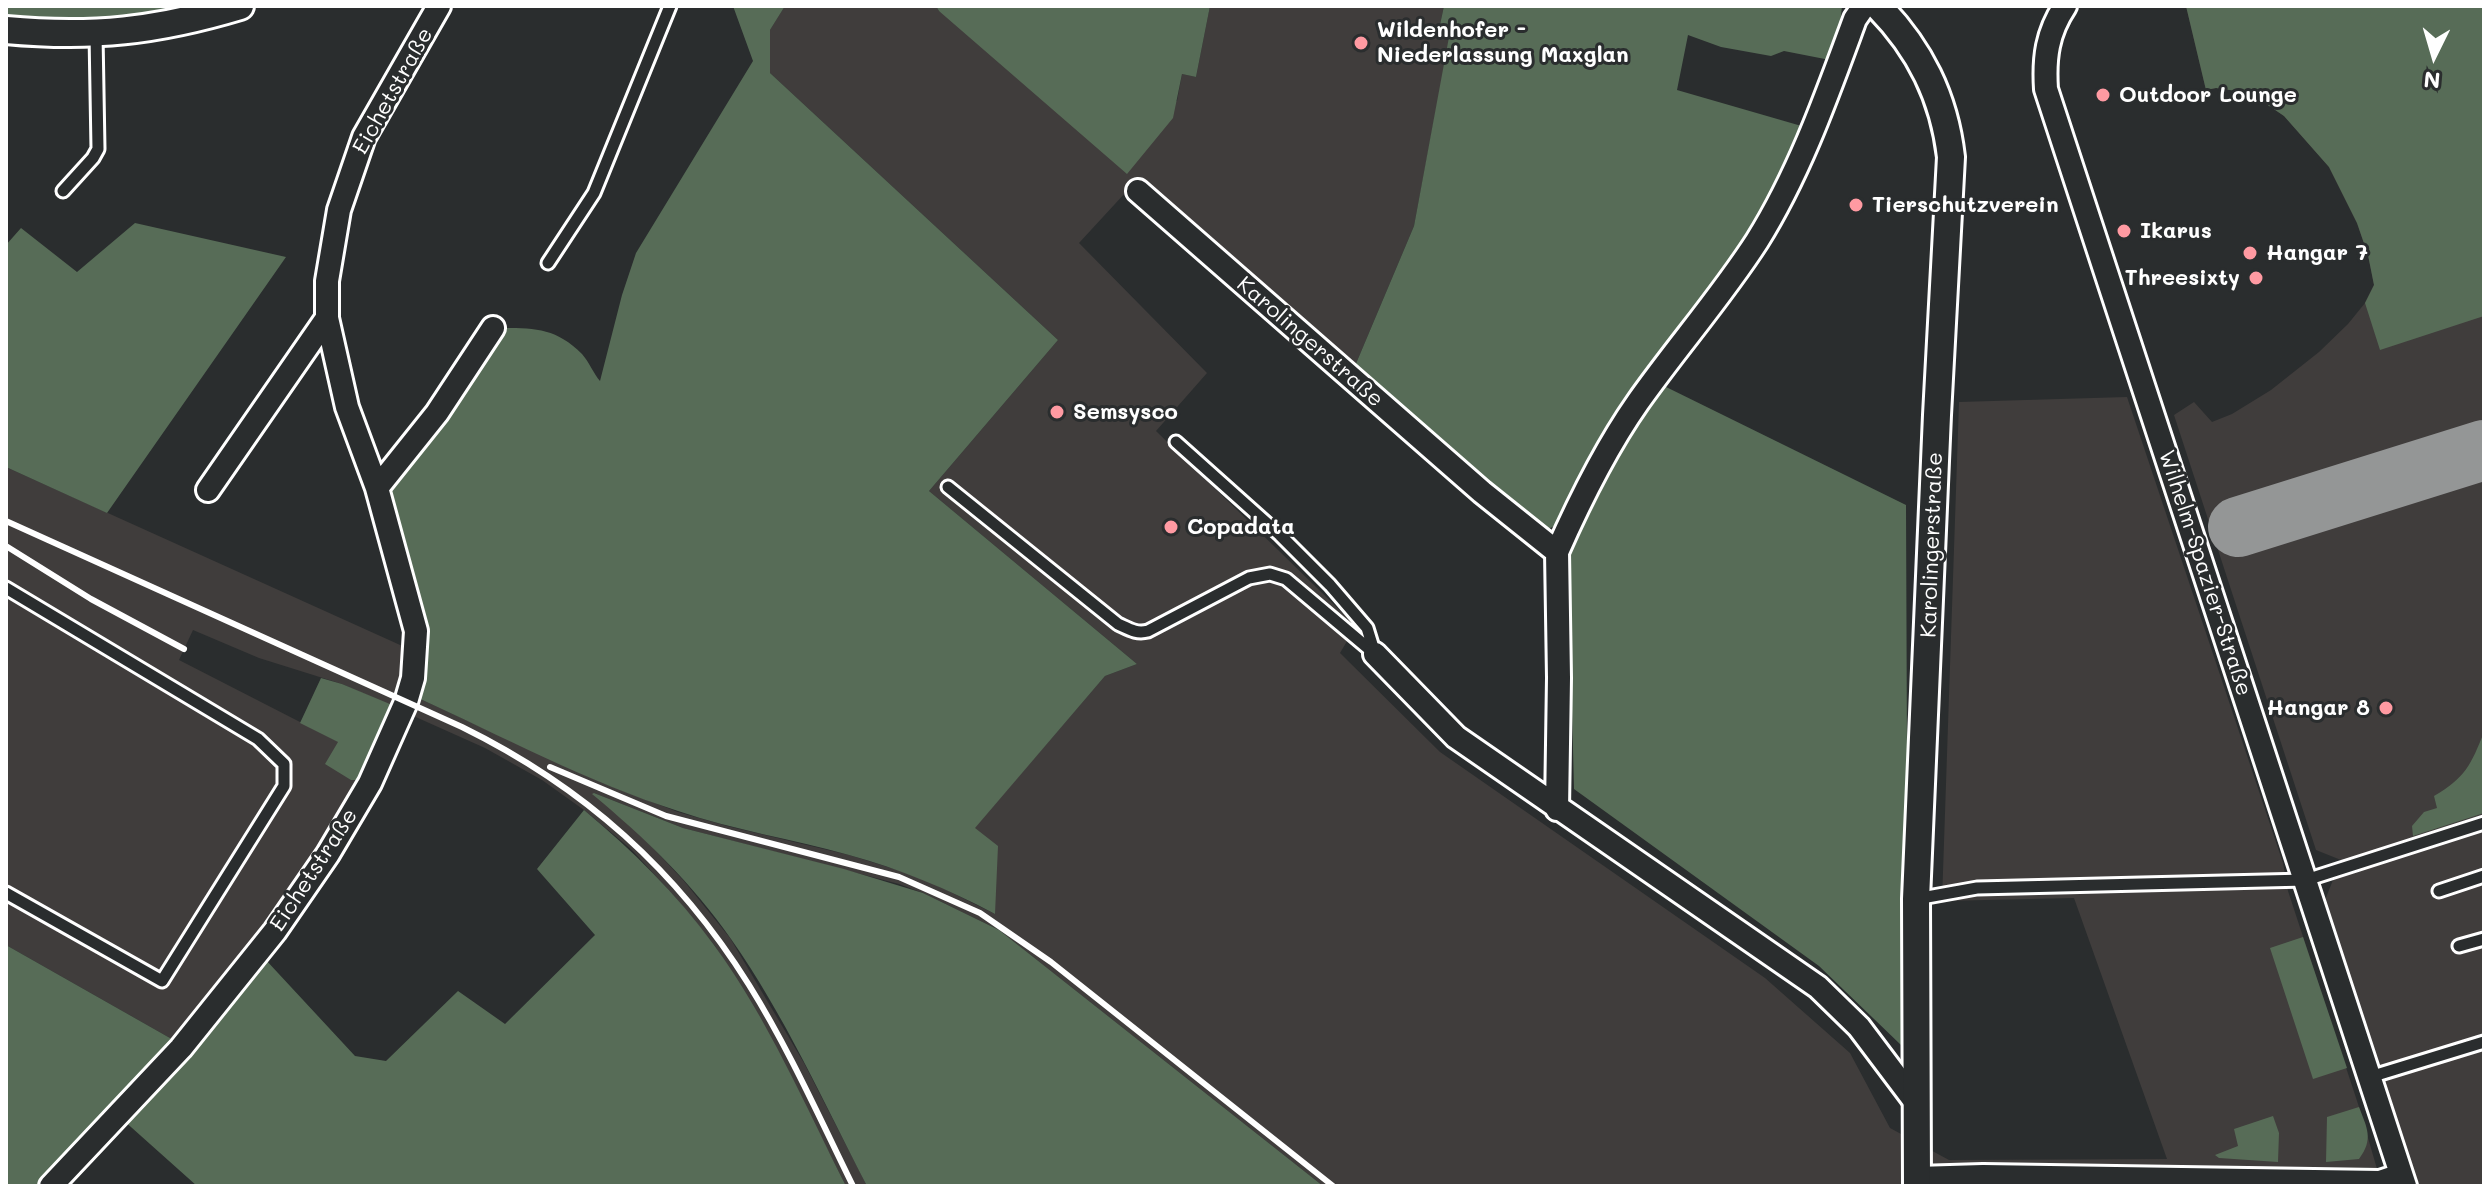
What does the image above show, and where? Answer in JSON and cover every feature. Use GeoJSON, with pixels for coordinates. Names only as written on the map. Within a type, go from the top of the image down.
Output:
{"type":"FeatureCollection","features":[{"type":"Feature","properties":{"kind":"street"},"geometry":{"type":"LineString","coordinates":[[6,30],[96,34],[186,22],[240,6]]}},
{"type":"Feature","properties":{"kind":"street","name":"Eichetstraße"},"geometry":{"type":"LineString","coordinates":[[51,1186],[181,1048],[275,931],[328,854],[388,747],[413,678],[416,631],[377,488],[347,407],[327,318],[327,281],[339,210],[364,137],[439,6]]}},
{"type":"Feature","properties":{"kind":"street"},"geometry":{"type":"LineString","coordinates":[[1557,809],[1557,552],[1607,449],[1756,242],[1789,184],[1814,128],[1855,19],[1864,6]]}},
{"type":"Feature","properties":{"kind":"street","name":"Karolingerstraße"},"geometry":{"type":"LineString","coordinates":[[1878,6],[1914,48],[1927,71],[1944,115],[1951,157],[1916,899],[1917,1182]]}},
{"type":"Feature","properties":{"kind":"street","name":"Wilhelm-Spazier-Straße"},"geometry":{"type":"LineString","coordinates":[[2065,6],[2048,40],[2044,63],[2046,89],[2403,1180]]}},
{"type":"Feature","properties":{"kind":"street","name":"Karolingerstraße"},"geometry":{"type":"LineString","coordinates":[[1138,191],[1482,492],[1557,552]]}},
{"type":"Feature","properties":{"kind":"street"},"geometry":{"type":"LineString","coordinates":[[208,490],[327,318]]}},
{"type":"Feature","properties":{"kind":"street"},"geometry":{"type":"LineString","coordinates":[[377,488],[437,413],[493,328]]}},
{"type":"Feature","properties":{"kind":"street"},"geometry":{"type":"LineString","coordinates":[[1375,654],[1456,737],[1818,987],[1859,1027],[1917,1104]]}},
{"type":"Feature","properties":{"kind":"street"},"geometry":{"type":"LineString","coordinates":[[1917,1182],[1983,1176],[2403,1180]]}},
{"type":"Feature","properties":{"kind":"lane"},"geometry":{"type":"LineString","coordinates":[[548,263],[594,193],[670,6]]}},
{"type":"Feature","properties":{"kind":"lane"},"geometry":{"type":"LineString","coordinates":[[63,191],[98,149],[96,34]]}},
{"type":"Feature","properties":{"kind":"lane"},"geometry":{"type":"LineString","coordinates":[[1176,442],[1280,535],[1330,585],[1367,628],[1375,654]]}},
{"type":"Feature","properties":{"kind":"lane"},"geometry":{"type":"LineString","coordinates":[[948,487],[1129,630],[1140,633],[1148,631],[1249,578],[1270,574],[1286,579],[1375,654]]}},
{"type":"Feature","properties":{"kind":"lane"},"geometry":{"type":"LineString","coordinates":[[6,588],[258,739],[284,764],[284,786],[162,981],[6,893]]}},
{"type":"Feature","properties":{"kind":"lane"},"geometry":{"type":"LineString","coordinates":[[1916,899],[1977,888],[2306,880],[2484,823]]}},
{"type":"Feature","properties":{"kind":"lane"},"geometry":{"type":"LineString","coordinates":[[2439,891],[2484,876]]}},
{"type":"Feature","properties":{"kind":"lane"},"geometry":{"type":"LineString","coordinates":[[2459,946],[2484,939]]}},
{"type":"Feature","properties":{"kind":"lane"},"geometry":{"type":"LineString","coordinates":[[2370,1077],[2484,1042]]}},
{"type":"Feature","properties":{"kind":"shaded area"},"geometry":{"type":"Polygon","coordinates":[[[785,6],[936,6],[939,11],[1177,101],[1182,74],[1196,77],[1210,6],[1444,6],[1438,34],[1450,37],[1414,226],[1355,366],[1138,179],[1079,243],[1207,373],[1156,431],[1356,626],[1340,653],[1440,752],[1765,978],[1850,1053],[1890,1128],[1949,1160],[2167,1159],[2074,898],[1942,901],[1959,402],[2127,397],[2283,863],[2288,891],[2382,1186],[1323,1186],[999,930],[899,884],[683,828],[594,793],[638,832],[684,881],[730,938],[804,1063],[867,1186],[846,1186],[762,1022],[715,946],[631,849],[542,780],[485,748],[342,684],[259,658],[193,630],[179,660],[339,742],[361,780],[297,887],[177,1042],[6,945],[6,467],[409,649],[416,697],[603,783],[678,812],[904,872],[995,914],[974,828],[1105,676],[1137,664],[929,491],[1058,340],[770,73],[770,30],[785,6]]]}},
{"type":"Feature","properties":{"kind":"shaded area"},"geometry":{"type":"Polygon","coordinates":[[[2186,6],[2484,6],[2484,1186],[2418,1186],[2325,900],[2341,860],[2316,850],[2174,415],[2194,402],[2212,422],[2232,414],[2271,390],[2319,352],[2365,303],[2374,285],[2368,255],[2357,223],[2329,167],[2284,116],[2250,93],[2216,88],[2206,90],[2186,6]]]}},
{"type":"Feature","properties":{"kind":"green space"},"geometry":{"type":"Polygon","coordinates":[[[6,6],[193,6],[194,9],[83,24],[6,20],[6,6]]]}},
{"type":"Feature","properties":{"kind":"green space"},"geometry":{"type":"Polygon","coordinates":[[[733,6],[785,6],[770,30],[770,73],[1058,340],[929,491],[1137,664],[1105,676],[975,828],[998,846],[995,914],[942,888],[887,867],[828,849],[720,824],[644,799],[416,697],[426,647],[420,610],[386,495],[504,328],[537,330],[564,339],[582,354],[600,381],[636,253],[753,61],[733,6]]]}},
{"type":"Feature","properties":{"kind":"green space"},"geometry":{"type":"Polygon","coordinates":[[[936,6],[1210,6],[1196,77],[1182,74],[1173,118],[1127,174],[936,6]]]}},
{"type":"Feature","properties":{"kind":"green space"},"geometry":{"type":"Polygon","coordinates":[[[1444,6],[1842,6],[1830,60],[1784,51],[1771,56],[1721,47],[1688,35],[1677,90],[1805,127],[1757,222],[1651,371],[1559,524],[1546,530],[1534,525],[1355,366],[1414,226],[1449,37],[1438,34],[1444,6]]]}},
{"type":"Feature","properties":{"kind":"green space"},"geometry":{"type":"Polygon","coordinates":[[[2186,6],[2484,6],[2484,316],[2380,350],[2365,303],[2374,285],[2368,255],[2357,223],[2329,167],[2284,116],[2250,93],[2216,88],[2206,90],[2186,6]]]}},
{"type":"Feature","properties":{"kind":"green space"},"geometry":{"type":"Polygon","coordinates":[[[135,223],[286,257],[107,513],[6,467],[6,245],[21,228],[77,272],[135,223]]]}},
{"type":"Feature","properties":{"kind":"green space"},"geometry":{"type":"Polygon","coordinates":[[[1660,384],[1906,505],[1907,755],[1901,1045],[1819,966],[1574,789],[1568,549],[1585,504],[1660,384]]]}},
{"type":"Feature","properties":{"kind":"green space"},"geometry":{"type":"Polygon","coordinates":[[[321,678],[397,707],[361,780],[351,780],[325,764],[338,742],[300,723],[321,678]]]}},
{"type":"Feature","properties":{"kind":"green space"},"geometry":{"type":"Polygon","coordinates":[[[2484,732],[2484,813],[2413,836],[2412,826],[2424,812],[2437,808],[2434,796],[2466,770],[2484,732]]]}},
{"type":"Feature","properties":{"kind":"green space"},"geometry":{"type":"Polygon","coordinates":[[[594,793],[683,828],[844,869],[923,893],[999,930],[1323,1186],[867,1186],[786,1029],[731,939],[684,880],[594,793]]]}},
{"type":"Feature","properties":{"kind":"green space"},"geometry":{"type":"Polygon","coordinates":[[[584,810],[653,873],[714,945],[769,1032],[846,1186],[197,1186],[122,1119],[265,959],[355,1056],[386,1061],[458,991],[505,1024],[595,935],[537,869],[584,810]]]}},
{"type":"Feature","properties":{"kind":"green space"},"geometry":{"type":"Polygon","coordinates":[[[2303,937],[2347,1068],[2313,1079],[2270,948],[2303,937]]]}},
{"type":"Feature","properties":{"kind":"green space"},"geometry":{"type":"Polygon","coordinates":[[[6,945],[177,1042],[39,1186],[6,1186],[6,945]]]}},
{"type":"Feature","properties":{"kind":"green space"},"geometry":{"type":"Polygon","coordinates":[[[2359,1107],[2368,1133],[2364,1152],[2359,1159],[2326,1162],[2327,1117],[2359,1107]]]}},
{"type":"Feature","properties":{"kind":"green space"},"geometry":{"type":"Polygon","coordinates":[[[2273,1116],[2279,1133],[2278,1162],[2219,1158],[2215,1155],[2238,1146],[2234,1129],[2273,1116]]]}},
{"type":"Feature","properties":{"kind":"taxiway"},"geometry":{"type":"LineString","coordinates":[[2238,527],[2484,450]]}},
{"type":"Feature","properties":{"kind":"railway"},"geometry":{"type":"LineString","coordinates":[[6,521],[462,727],[548,776],[587,805],[659,869],[721,943],[777,1034],[853,1186]]}},
{"type":"Feature","properties":{"kind":"railway"},"geometry":{"type":"LineString","coordinates":[[6,546],[91,599],[184,649]]}},
{"type":"Feature","properties":{"kind":"railway"},"geometry":{"type":"LineString","coordinates":[[550,767],[666,816],[899,877],[980,913],[1051,962],[1333,1186]]}},
{"type":"Feature","properties":{"kind":"place","name":"Wildenhofer - Niederlassung Maxglan"},"geometry":{"type":"Point","coordinates":[1361,43]}},
{"type":"Feature","properties":{"kind":"place","name":"Outdoor Lounge"},"geometry":{"type":"Point","coordinates":[2103,95]}},
{"type":"Feature","properties":{"kind":"place","name":"Tierschutzverein"},"geometry":{"type":"Point","coordinates":[1856,205]}},
{"type":"Feature","properties":{"kind":"place","name":"Ikarus"},"geometry":{"type":"Point","coordinates":[2124,231]}},
{"type":"Feature","properties":{"kind":"place","name":"Hangar 7"},"geometry":{"type":"Point","coordinates":[2250,253]}},
{"type":"Feature","properties":{"kind":"place","name":"Threesixty"},"geometry":{"type":"Point","coordinates":[2256,278]}},
{"type":"Feature","properties":{"kind":"place","name":"Semsysco"},"geometry":{"type":"Point","coordinates":[1057,412]}},
{"type":"Feature","properties":{"kind":"place","name":"Copadata"},"geometry":{"type":"Point","coordinates":[1171,527]}},
{"type":"Feature","properties":{"kind":"place","name":"Hangar 8"},"geometry":{"type":"Point","coordinates":[2386,708]}}]}
